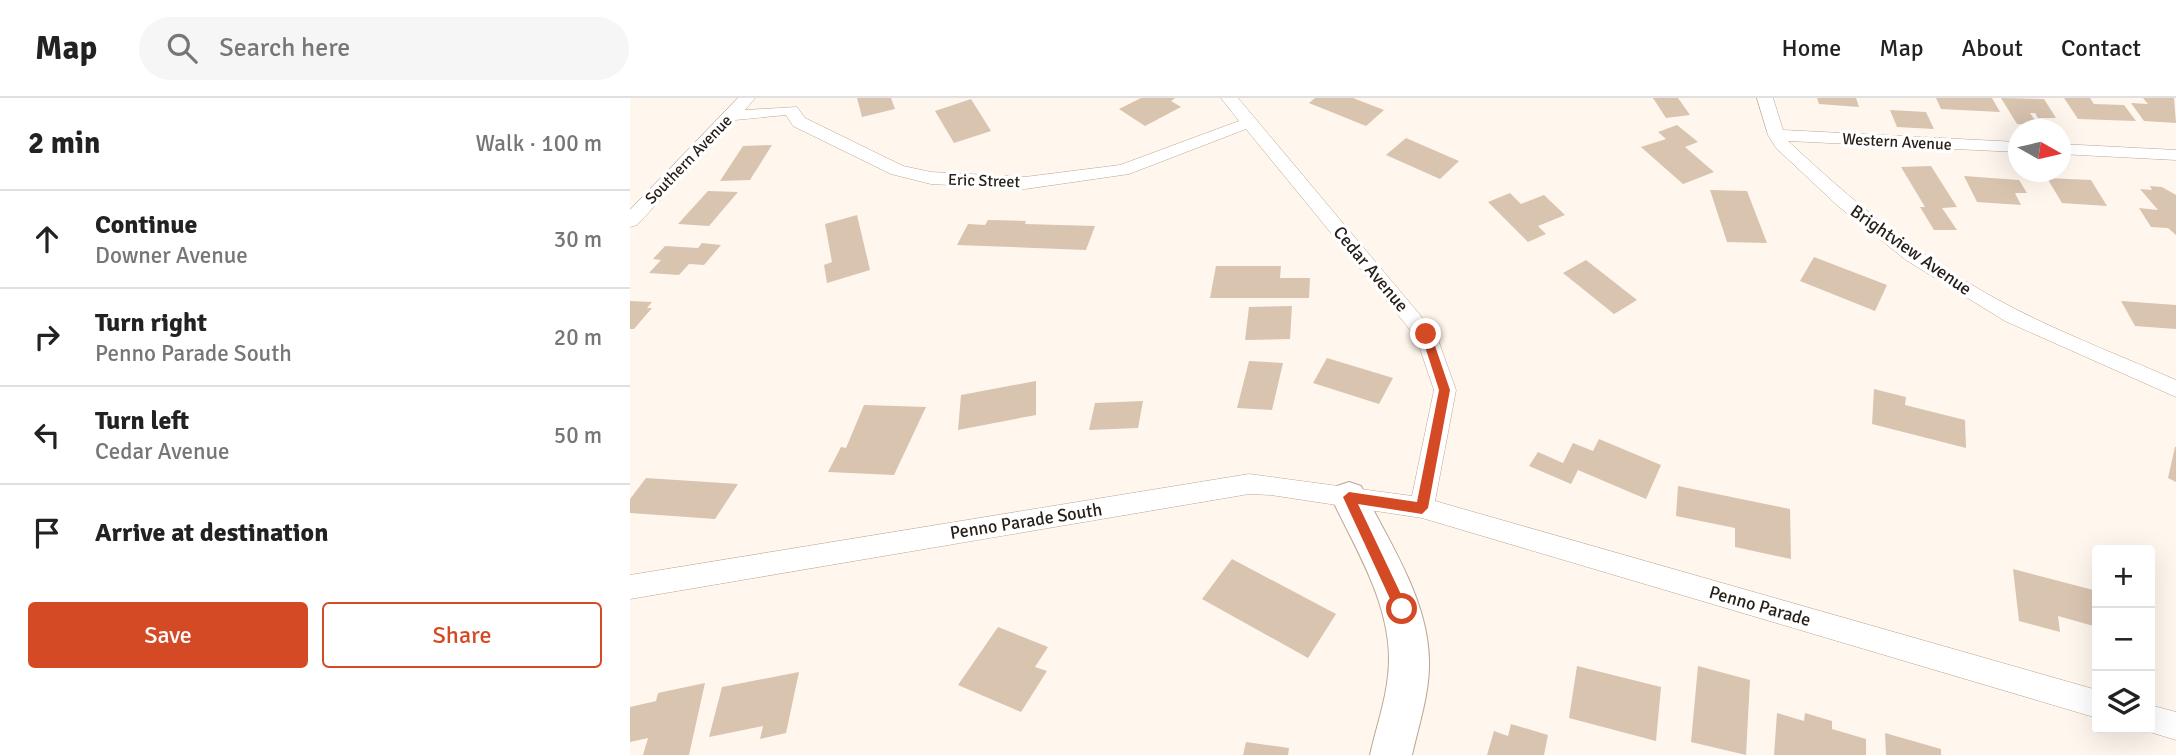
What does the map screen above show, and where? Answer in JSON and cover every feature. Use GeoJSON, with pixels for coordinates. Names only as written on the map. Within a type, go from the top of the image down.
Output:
{"type":"FeatureCollection","features":[{"type":"Feature","properties":{"kind":"street","name":"Southern Avenue"},"geometry":{"type":"LineString","coordinates":[[630,221],[747,98]]}},
{"type":"Feature","properties":{"kind":"street","name":"Cedar Avenue"},"geometry":{"type":"LineString","coordinates":[[1229,98],[1426,334],[1445,390],[1422,508]]}},
{"type":"Feature","properties":{"kind":"street","name":"Brightview Avenue"},"geometry":{"type":"LineString","coordinates":[[1765,98],[1776,135],[1835,196],[1959,287],[2039,329],[2176,389]]}},
{"type":"Feature","properties":{"kind":"street","name":"Eric Street"},"geometry":{"type":"LineString","coordinates":[[730,116],[791,104],[799,122],[897,170],[931,178],[1025,183],[1123,170],[1248,123]]}},
{"type":"Feature","properties":{"kind":"street","name":"Western Avenue"},"geometry":{"type":"LineString","coordinates":[[1776,135],[2008,147]]}},
{"type":"Feature","properties":{"kind":"street"},"geometry":{"type":"LineString","coordinates":[[2071,150],[2176,155]]}},
{"type":"Feature","properties":{"kind":"street","name":"Penno Parade South"},"geometry":{"type":"LineString","coordinates":[[630,587],[1249,484],[1422,508]]}},
{"type":"Feature","properties":{"kind":"street"},"geometry":{"type":"LineString","coordinates":[[1349,497],[1402,609],[1408,634],[1409,662],[1391,755]]}},
{"type":"Feature","properties":{"kind":"street","name":"Penno Parade"},"geometry":{"type":"LineString","coordinates":[[1422,508],[2092,703]]}},
{"type":"Feature","properties":{"kind":"street"},"geometry":{"type":"LineString","coordinates":[[2155,720],[2176,726]]}},
{"type":"Feature","properties":{"kind":"building"},"geometry":{"type":"Polygon","coordinates":[[[857,98],[891,98],[895,109],[862,117],[857,98]]]}},
{"type":"Feature","properties":{"kind":"building"},"geometry":{"type":"Polygon","coordinates":[[[1141,98],[1175,98],[1171,101],[1181,107],[1145,126],[1119,109],[1141,98]]]}},
{"type":"Feature","properties":{"kind":"building"},"geometry":{"type":"Polygon","coordinates":[[[1315,98],[1353,98],[1384,110],[1366,126],[1309,103],[1315,98]]]}},
{"type":"Feature","properties":{"kind":"building"},"geometry":{"type":"Polygon","coordinates":[[[1653,98],[1678,98],[1690,115],[1666,118],[1653,98]]]}},
{"type":"Feature","properties":{"kind":"building"},"geometry":{"type":"Polygon","coordinates":[[[1817,98],[1856,98],[1859,107],[1819,104],[1817,98]]]}},
{"type":"Feature","properties":{"kind":"building"},"geometry":{"type":"Polygon","coordinates":[[[1936,98],[1992,98],[2000,112],[1941,109],[1936,98]]]}},
{"type":"Feature","properties":{"kind":"building"},"geometry":{"type":"Polygon","coordinates":[[[2001,98],[2044,99],[2056,118],[2038,118],[2035,113],[2030,113],[2034,119],[2014,119],[2001,98]]]}},
{"type":"Feature","properties":{"kind":"building"},"geometry":{"type":"Polygon","coordinates":[[[2064,98],[2090,98],[2094,104],[2124,105],[2136,121],[2078,119],[2064,98]]]}},
{"type":"Feature","properties":{"kind":"building"},"geometry":{"type":"Polygon","coordinates":[[[2143,98],[2174,98],[2176,123],[2144,121],[2131,103],[2148,104],[2143,98]]]}},
{"type":"Feature","properties":{"kind":"building"},"geometry":{"type":"Polygon","coordinates":[[[971,99],[991,131],[954,143],[935,111],[971,99]]]}},
{"type":"Feature","properties":{"kind":"building"},"geometry":{"type":"Polygon","coordinates":[[[1890,110],[1926,112],[1934,129],[1897,127],[1890,110]]]}},
{"type":"Feature","properties":{"kind":"building"},"geometry":{"type":"Polygon","coordinates":[[[1677,125],[1698,142],[1685,147],[1714,172],[1683,184],[1641,147],[1666,139],[1658,132],[1677,125]]]}},
{"type":"Feature","properties":{"kind":"building"},"geometry":{"type":"Polygon","coordinates":[[[1406,138],[1459,161],[1440,179],[1386,155],[1406,138]]]}},
{"type":"Feature","properties":{"kind":"building"},"geometry":{"type":"Polygon","coordinates":[[[772,145],[750,180],[720,181],[743,146],[772,145]]]}},
{"type":"Feature","properties":{"kind":"building"},"geometry":{"type":"Polygon","coordinates":[[[1931,166],[1957,207],[1942,208],[1957,230],[1934,230],[1920,207],[1925,207],[1901,167],[1931,166]]]}},
{"type":"Feature","properties":{"kind":"building"},"geometry":{"type":"Polygon","coordinates":[[[1964,176],[2020,182],[2027,193],[2015,193],[2021,205],[1977,202],[1964,176]]]}},
{"type":"Feature","properties":{"kind":"building"},"geometry":{"type":"Polygon","coordinates":[[[2091,180],[2107,206],[2062,203],[2049,182],[2091,180]]]}},
{"type":"Feature","properties":{"kind":"building"},"geometry":{"type":"Polygon","coordinates":[[[2150,186],[2162,187],[2176,195],[2176,235],[2168,228],[2151,227],[2139,208],[2158,210],[2140,189],[2152,190],[2150,186]]]}},
{"type":"Feature","properties":{"kind":"building"},"geometry":{"type":"Polygon","coordinates":[[[1710,190],[1747,191],[1767,243],[1727,242],[1710,190]]]}},
{"type":"Feature","properties":{"kind":"building"},"geometry":{"type":"Polygon","coordinates":[[[708,191],[738,192],[709,226],[678,224],[708,191]]]}},
{"type":"Feature","properties":{"kind":"building"},"geometry":{"type":"Polygon","coordinates":[[[1510,193],[1521,204],[1544,195],[1565,215],[1538,226],[1546,234],[1528,242],[1488,202],[1510,193]]]}},
{"type":"Feature","properties":{"kind":"building"},"geometry":{"type":"Polygon","coordinates":[[[857,215],[870,270],[827,283],[824,265],[832,262],[825,224],[857,215]]]}},
{"type":"Feature","properties":{"kind":"building"},"geometry":{"type":"Polygon","coordinates":[[[988,220],[1095,226],[1086,250],[957,245],[968,224],[985,225],[988,220]]]}},
{"type":"Feature","properties":{"kind":"building"},"geometry":{"type":"Polygon","coordinates":[[[702,243],[721,245],[704,265],[689,264],[679,275],[649,273],[661,260],[653,259],[665,246],[698,248],[702,243]]]}},
{"type":"Feature","properties":{"kind":"building"},"geometry":{"type":"Polygon","coordinates":[[[1814,257],[1887,285],[1875,311],[1800,281],[1814,257]]]}},
{"type":"Feature","properties":{"kind":"building"},"geometry":{"type":"Polygon","coordinates":[[[1586,260],[1637,300],[1614,314],[1563,273],[1586,260]]]}},
{"type":"Feature","properties":{"kind":"building"},"geometry":{"type":"Polygon","coordinates":[[[1216,266],[1281,266],[1280,278],[1310,278],[1309,298],[1210,298],[1216,266]]]}},
{"type":"Feature","properties":{"kind":"building"},"geometry":{"type":"Polygon","coordinates":[[[630,301],[652,302],[647,308],[652,308],[634,329],[630,329],[630,301]]]}},
{"type":"Feature","properties":{"kind":"building"},"geometry":{"type":"Polygon","coordinates":[[[2121,301],[2176,305],[2176,329],[2135,326],[2121,301]]]}},
{"type":"Feature","properties":{"kind":"building"},"geometry":{"type":"Polygon","coordinates":[[[1292,306],[1290,339],[1245,340],[1249,307],[1292,306]]]}},
{"type":"Feature","properties":{"kind":"building"},"geometry":{"type":"Polygon","coordinates":[[[1327,358],[1393,378],[1379,404],[1313,383],[1327,358]]]}},
{"type":"Feature","properties":{"kind":"building"},"geometry":{"type":"Polygon","coordinates":[[[1249,361],[1283,363],[1272,410],[1237,408],[1249,361]]]}},
{"type":"Feature","properties":{"kind":"building"},"geometry":{"type":"Polygon","coordinates":[[[1036,381],[1036,415],[958,430],[961,395],[1036,381]]]}},
{"type":"Feature","properties":{"kind":"building"},"geometry":{"type":"Polygon","coordinates":[[[1874,389],[1906,397],[1905,405],[1965,420],[1966,448],[1872,424],[1874,389]]]}},
{"type":"Feature","properties":{"kind":"building"},"geometry":{"type":"Polygon","coordinates":[[[1143,401],[1138,428],[1089,430],[1095,403],[1143,401]]]}},
{"type":"Feature","properties":{"kind":"building"},"geometry":{"type":"Polygon","coordinates":[[[864,405],[926,407],[894,475],[828,472],[841,447],[846,448],[864,405]]]}},
{"type":"Feature","properties":{"kind":"building"},"geometry":{"type":"Polygon","coordinates":[[[1599,439],[1661,465],[1646,499],[1578,470],[1571,484],[1529,466],[1538,452],[1563,463],[1573,443],[1593,451],[1599,439]]]}},
{"type":"Feature","properties":{"kind":"building"},"geometry":{"type":"Polygon","coordinates":[[[2176,447],[2176,482],[2168,478],[2176,447]]]}},
{"type":"Feature","properties":{"kind":"building"},"geometry":{"type":"Polygon","coordinates":[[[646,478],[738,484],[715,519],[630,513],[630,499],[646,478]]]}},
{"type":"Feature","properties":{"kind":"building"},"geometry":{"type":"Polygon","coordinates":[[[1678,486],[1790,509],[1791,559],[1735,547],[1735,528],[1676,516],[1678,486]]]}},
{"type":"Feature","properties":{"kind":"building"},"geometry":{"type":"Polygon","coordinates":[[[1232,559],[1336,614],[1308,658],[1202,599],[1232,559]]]}},
{"type":"Feature","properties":{"kind":"building"},"geometry":{"type":"Polygon","coordinates":[[[2013,569],[2092,590],[2092,626],[2058,616],[2060,632],[2019,621],[2013,569]]]}},
{"type":"Feature","properties":{"kind":"building"},"geometry":{"type":"Polygon","coordinates":[[[998,627],[1048,647],[1035,667],[1047,671],[1021,712],[958,685],[998,627]]]}},
{"type":"Feature","properties":{"kind":"building"},"geometry":{"type":"Polygon","coordinates":[[[1577,666],[1661,687],[1656,741],[1569,718],[1577,666]]]}},
{"type":"Feature","properties":{"kind":"building"},"geometry":{"type":"Polygon","coordinates":[[[1698,666],[1750,680],[1746,755],[1691,742],[1698,666]]]}},
{"type":"Feature","properties":{"kind":"building"},"geometry":{"type":"Polygon","coordinates":[[[799,672],[786,733],[760,739],[763,726],[709,737],[722,687],[799,672]]]}},
{"type":"Feature","properties":{"kind":"building"},"geometry":{"type":"Polygon","coordinates":[[[705,683],[689,755],[643,755],[648,738],[630,742],[630,707],[656,701],[658,693],[705,683]]]}},
{"type":"Feature","properties":{"kind":"building"},"geometry":{"type":"Polygon","coordinates":[[[1777,713],[1804,721],[1805,713],[1832,721],[1832,729],[1866,739],[1866,755],[1774,755],[1777,713]]]}},
{"type":"Feature","properties":{"kind":"building"},"geometry":{"type":"Polygon","coordinates":[[[1511,724],[1548,735],[1544,755],[1487,755],[1494,731],[1508,736],[1511,724]]]}},
{"type":"Feature","properties":{"kind":"building"},"geometry":{"type":"Polygon","coordinates":[[[1885,733],[1941,749],[1941,755],[1886,755],[1885,733]]]}},
{"type":"Feature","properties":{"kind":"building"},"geometry":{"type":"Polygon","coordinates":[[[1246,742],[1289,748],[1288,755],[1243,755],[1246,742]]]}},
{"type":"Feature","properties":{"kind":"route"},"geometry":{"type":"LineString","coordinates":[[1402,609],[1349,497],[1422,508],[1445,390],[1426,334]]}}]}
